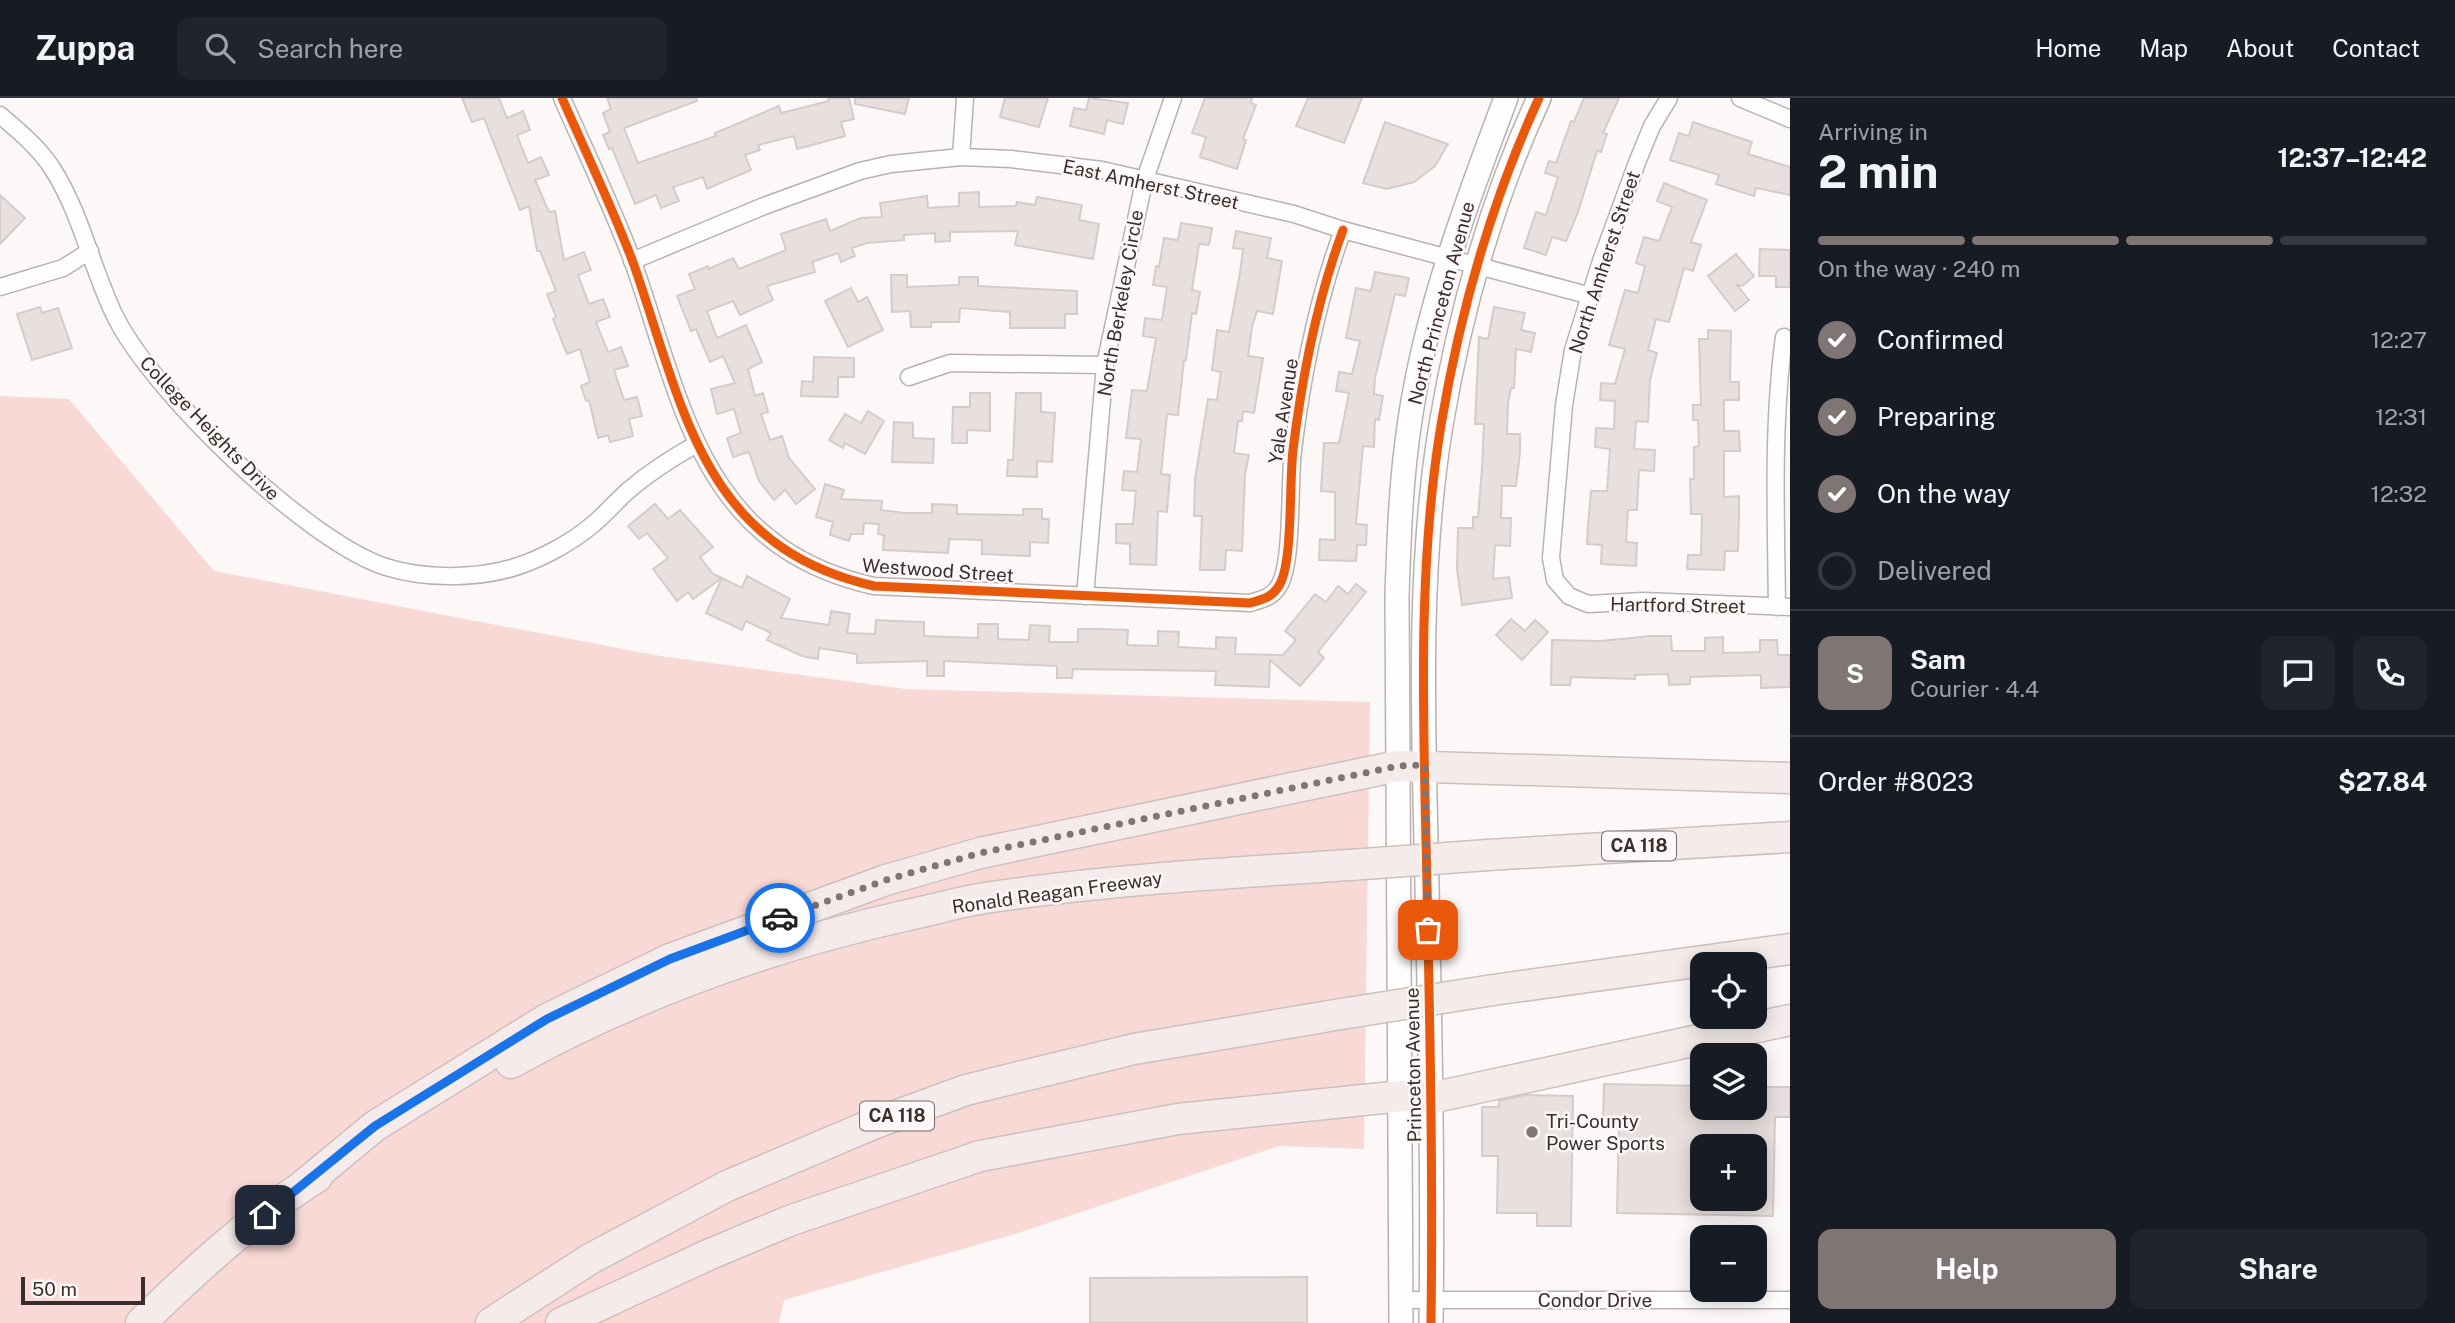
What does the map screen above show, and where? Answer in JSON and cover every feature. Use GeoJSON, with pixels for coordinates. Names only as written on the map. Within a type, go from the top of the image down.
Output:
{"type":"FeatureCollection","features":[{"type":"Feature","properties":{"kind":"highway"},"geometry":{"type":"LineString","coordinates":[[300,1188],[375,1126],[547,1019],[670,959],[886,880],[980,853],[1411,765],[1477,770],[1790,778]]}},
{"type":"Feature","properties":{"kind":"highway","name":"Ronald Reagan Freeway"},"geometry":{"type":"LineString","coordinates":[[141,1323],[179,1286],[300,1188],[437,1103],[590,1023],[743,961],[836,932],[982,899],[1125,881],[1350,864],[1790,837]]}},
{"type":"Feature","properties":{"kind":"highway","name":"CA 118"},"geometry":{"type":"LineString","coordinates":[[491,1323],[590,1259],[727,1186],[873,1124],[966,1090],[1134,1049],[1493,990],[1790,950]]}},
{"type":"Feature","properties":{"kind":"highway"},"geometry":{"type":"LineString","coordinates":[[561,1323],[684,1265],[789,1222],[980,1156],[1178,1119],[1417,1097],[1790,1020]]}},
{"type":"Feature","properties":{"kind":"street","name":"Westwood Street"},"geometry":{"type":"LineString","coordinates":[[562,98],[632,261],[695,445],[734,505],[782,548],[810,566],[839,578],[874,586],[928,591],[1250,603],[1270,597]]}},
{"type":"Feature","properties":{"kind":"street"},"geometry":{"type":"LineString","coordinates":[[961,158],[965,98]]}},
{"type":"Feature","properties":{"kind":"street","name":"North Berkeley Circle"},"geometry":{"type":"LineString","coordinates":[[1085,596],[1105,365],[1143,182],[1172,98]]}},
{"type":"Feature","properties":{"kind":"street","name":"North Princeton Avenue"},"geometry":{"type":"LineString","coordinates":[[1411,765],[1400,508],[1410,418],[1450,258],[1506,98]]}},
{"type":"Feature","properties":{"kind":"street","name":"North Princeton Avenue"},"geometry":{"type":"LineString","coordinates":[[1411,765],[1433,496],[1443,416],[1476,266],[1524,132],[1539,98]]}},
{"type":"Feature","properties":{"kind":"street","name":"North Amherst Street"},"geometry":{"type":"LineString","coordinates":[[1569,596],[1555,580],[1551,558],[1573,350],[1601,261],[1638,160],[1652,126],[1669,98]]}},
{"type":"Feature","properties":{"kind":"street"},"geometry":{"type":"LineString","coordinates":[[1740,98],[1790,119]]}},
{"type":"Feature","properties":{"kind":"street","name":"College Heights Drive"},"geometry":{"type":"LineString","coordinates":[[0,115],[23,134],[51,167],[73,206],[114,315],[132,346],[198,422],[282,503],[323,535],[355,554],[386,567],[421,575],[457,575],[512,568],[563,545],[590,527],[628,491],[666,462],[695,445]]}},
{"type":"Feature","properties":{"kind":"street","name":"East Amherst Street"},"geometry":{"type":"LineString","coordinates":[[632,261],[764,206],[860,171],[891,164],[961,158],[1054,163],[1102,170],[1143,182],[1294,214],[1343,230],[1591,296]]}},
{"type":"Feature","properties":{"kind":"street","name":"Yale Avenue"},"geometry":{"type":"LineString","coordinates":[[1270,597],[1280,583],[1286,565],[1291,477],[1301,398],[1323,293],[1343,230]]}},
{"type":"Feature","properties":{"kind":"street"},"geometry":{"type":"LineString","coordinates":[[0,287],[63,268],[90,251]]}},
{"type":"Feature","properties":{"kind":"street"},"geometry":{"type":"LineString","coordinates":[[1784,337],[1779,376],[1775,502],[1784,607]]}},
{"type":"Feature","properties":{"kind":"street"},"geometry":{"type":"LineString","coordinates":[[909,377],[950,363],[1105,365]]}},
{"type":"Feature","properties":{"kind":"street","name":"Hartford Street"},"geometry":{"type":"LineString","coordinates":[[1569,596],[1588,604],[1643,601],[1784,607]]}},
{"type":"Feature","properties":{"kind":"street","name":"Princeton Avenue"},"geometry":{"type":"LineString","coordinates":[[1411,765],[1417,1097],[1431,1323]]}},
{"type":"Feature","properties":{"kind":"street","name":"Princeton Avenue"},"geometry":{"type":"LineString","coordinates":[[1401,1323],[1417,1097]]}},
{"type":"Feature","properties":{"kind":"street","name":"Condor Drive"},"geometry":{"type":"LineString","coordinates":[[1401,1300],[1790,1300]]}},
{"type":"Feature","properties":{"kind":"shaded area"},"geometry":{"type":"Polygon","coordinates":[[[0,396],[69,399],[214,571],[660,656],[906,689],[1370,702],[1364,1149],[1279,1146],[1015,1234],[784,1300],[779,1323],[0,1323],[0,396]]]}},
{"type":"Feature","properties":{"kind":"building"},"geometry":{"type":"Polygon","coordinates":[[[462,98],[499,98],[507,118],[523,111],[530,130],[517,135],[528,163],[541,157],[549,175],[535,180],[549,212],[555,211],[564,260],[584,252],[591,270],[578,275],[589,304],[603,299],[610,317],[596,322],[608,352],[621,347],[628,366],[614,370],[624,400],[637,397],[642,416],[629,419],[633,436],[610,442],[608,435],[598,438],[589,400],[586,401],[581,386],[590,382],[580,349],[567,354],[553,319],[556,317],[547,294],[556,291],[540,251],[537,251],[529,206],[520,210],[484,118],[472,122],[462,98]]]}},
{"type":"Feature","properties":{"kind":"building"},"geometry":{"type":"Polygon","coordinates":[[[607,98],[696,98],[697,101],[624,128],[638,163],[716,136],[715,133],[779,106],[781,113],[829,101],[828,98],[849,98],[854,119],[841,122],[845,136],[816,144],[797,149],[794,136],[758,145],[760,150],[745,155],[751,170],[707,189],[703,177],[673,187],[679,201],[661,208],[656,195],[635,204],[612,148],[609,149],[603,135],[610,132],[603,113],[611,109],[607,98]]]}},
{"type":"Feature","properties":{"kind":"building"},"geometry":{"type":"Polygon","coordinates":[[[855,98],[909,98],[905,114],[855,104],[855,98]]]}},
{"type":"Feature","properties":{"kind":"building"},"geometry":{"type":"Polygon","coordinates":[[[1005,98],[1048,98],[1039,127],[1000,117],[1005,98]]]}},
{"type":"Feature","properties":{"kind":"building"},"geometry":{"type":"Polygon","coordinates":[[[1089,98],[1128,103],[1123,124],[1107,120],[1104,134],[1070,126],[1074,108],[1086,110],[1089,98]]]}},
{"type":"Feature","properties":{"kind":"building"},"geometry":{"type":"Polygon","coordinates":[[[1205,98],[1252,98],[1251,103],[1256,105],[1243,139],[1246,140],[1237,169],[1200,157],[1206,137],[1192,133],[1205,98]]]}},
{"type":"Feature","properties":{"kind":"building"},"geometry":{"type":"Polygon","coordinates":[[[1308,98],[1362,98],[1344,143],[1296,126],[1308,98]]]}},
{"type":"Feature","properties":{"kind":"building"},"geometry":{"type":"Polygon","coordinates":[[[1584,98],[1619,98],[1603,133],[1607,134],[1601,152],[1597,151],[1578,212],[1566,241],[1552,237],[1546,255],[1524,248],[1536,212],[1546,215],[1558,177],[1545,173],[1549,161],[1556,163],[1571,121],[1574,122],[1584,98]]]}},
{"type":"Feature","properties":{"kind":"building"},"geometry":{"type":"Polygon","coordinates":[[[1385,122],[1448,144],[1435,166],[1414,182],[1387,189],[1363,183],[1385,122]]]}},
{"type":"Feature","properties":{"kind":"building"},"geometry":{"type":"Polygon","coordinates":[[[1693,122],[1752,142],[1748,154],[1790,167],[1790,195],[1756,188],[1754,196],[1716,184],[1719,175],[1670,160],[1679,133],[1689,136],[1693,122]]]}},
{"type":"Feature","properties":{"kind":"building"},"geometry":{"type":"Polygon","coordinates":[[[1664,183],[1707,200],[1691,242],[1701,245],[1693,271],[1684,268],[1669,322],[1656,319],[1648,350],[1657,353],[1650,380],[1648,422],[1636,421],[1634,449],[1655,450],[1654,471],[1639,470],[1637,510],[1628,510],[1626,542],[1637,543],[1636,566],[1601,564],[1602,545],[1587,544],[1591,491],[1607,491],[1610,449],[1595,447],[1596,428],[1614,429],[1615,401],[1600,400],[1601,383],[1615,384],[1625,349],[1609,345],[1625,290],[1638,293],[1645,266],[1636,263],[1644,237],[1659,241],[1672,207],[1657,201],[1664,183]]]}},
{"type":"Feature","properties":{"kind":"building"},"geometry":{"type":"Polygon","coordinates":[[[979,192],[979,207],[1016,206],[1017,202],[1035,205],[1037,197],[1082,205],[1079,220],[1099,224],[1093,259],[1015,245],[1018,231],[950,232],[950,241],[935,242],[935,233],[904,235],[904,240],[867,243],[852,248],[855,256],[841,262],[838,253],[812,262],[815,272],[767,286],[773,300],[740,315],[733,301],[707,311],[717,338],[746,325],[762,362],[748,369],[755,396],[763,393],[768,412],[761,414],[770,440],[782,436],[789,458],[815,489],[796,504],[785,490],[774,500],[759,481],[749,452],[733,457],[727,438],[741,433],[734,409],[717,414],[711,389],[735,383],[723,356],[710,362],[696,329],[691,331],[677,296],[695,289],[689,274],[708,266],[709,269],[733,258],[739,269],[786,250],[781,234],[826,219],[830,231],[861,218],[882,217],[880,203],[927,196],[928,208],[959,206],[959,193],[979,192]]]}},
{"type":"Feature","properties":{"kind":"building"},"geometry":{"type":"Polygon","coordinates":[[[0,195],[25,218],[0,244],[0,195]]]}},
{"type":"Feature","properties":{"kind":"building"},"geometry":{"type":"Polygon","coordinates":[[[1181,223],[1212,228],[1209,245],[1199,244],[1192,290],[1200,292],[1196,314],[1192,313],[1178,415],[1167,414],[1161,474],[1170,475],[1167,512],[1158,511],[1156,565],[1130,564],[1130,544],[1116,543],[1116,524],[1133,524],[1136,491],[1122,490],[1124,471],[1137,472],[1141,439],[1126,438],[1132,390],[1147,391],[1156,338],[1143,336],[1145,318],[1162,320],[1167,287],[1153,285],[1156,266],[1159,267],[1164,238],[1178,240],[1181,223]]]}},
{"type":"Feature","properties":{"kind":"building"},"geometry":{"type":"Polygon","coordinates":[[[1236,231],[1271,238],[1267,258],[1282,261],[1273,314],[1257,311],[1252,327],[1248,356],[1263,358],[1254,413],[1243,411],[1242,421],[1238,421],[1234,453],[1249,455],[1245,474],[1242,551],[1226,550],[1225,570],[1200,570],[1202,516],[1194,516],[1195,479],[1208,399],[1217,400],[1221,372],[1212,370],[1217,330],[1229,332],[1240,273],[1243,249],[1233,248],[1236,231]]]}},
{"type":"Feature","properties":{"kind":"building"},"geometry":{"type":"Polygon","coordinates":[[[1760,249],[1790,250],[1790,287],[1776,287],[1776,276],[1759,276],[1760,249]]]}},
{"type":"Feature","properties":{"kind":"building"},"geometry":{"type":"Polygon","coordinates":[[[1736,254],[1754,276],[1742,286],[1737,285],[1749,300],[1735,311],[1708,276],[1736,254]]]}},
{"type":"Feature","properties":{"kind":"building"},"geometry":{"type":"Polygon","coordinates":[[[1375,272],[1409,278],[1405,296],[1395,294],[1375,378],[1374,394],[1383,396],[1379,420],[1375,419],[1374,447],[1363,446],[1356,524],[1367,525],[1366,545],[1357,545],[1356,561],[1319,560],[1320,539],[1335,540],[1335,492],[1321,491],[1324,443],[1339,443],[1349,393],[1336,391],[1339,372],[1352,374],[1360,341],[1346,338],[1356,288],[1371,291],[1375,272]]]}},
{"type":"Feature","properties":{"kind":"building"},"geometry":{"type":"Polygon","coordinates":[[[891,275],[907,275],[907,287],[959,285],[959,277],[978,277],[978,286],[1077,291],[1077,314],[1065,314],[1065,328],[1010,328],[1010,312],[960,308],[959,322],[931,322],[931,327],[911,327],[910,311],[892,312],[891,275]]]}},
{"type":"Feature","properties":{"kind":"building"},"geometry":{"type":"Polygon","coordinates":[[[851,288],[858,302],[867,297],[883,330],[848,347],[825,301],[851,288]]]}},
{"type":"Feature","properties":{"kind":"building"},"geometry":{"type":"Polygon","coordinates":[[[40,307],[42,313],[58,308],[72,348],[32,360],[17,314],[40,307]]]}},
{"type":"Feature","properties":{"kind":"building"},"geometry":{"type":"Polygon","coordinates":[[[1494,307],[1525,313],[1521,330],[1535,333],[1531,352],[1516,349],[1514,388],[1511,388],[1508,403],[1507,434],[1520,434],[1520,452],[1516,486],[1502,486],[1501,518],[1511,518],[1510,546],[1495,545],[1493,579],[1509,577],[1512,598],[1462,605],[1457,569],[1458,528],[1473,528],[1473,517],[1478,517],[1484,424],[1475,424],[1479,337],[1488,339],[1494,307]]]}},
{"type":"Feature","properties":{"kind":"building"},"geometry":{"type":"Polygon","coordinates":[[[1708,330],[1731,331],[1730,382],[1739,382],[1739,400],[1724,400],[1724,431],[1739,431],[1740,451],[1724,451],[1724,497],[1739,496],[1739,513],[1738,551],[1725,551],[1724,570],[1687,569],[1688,555],[1701,555],[1702,514],[1691,514],[1690,479],[1694,479],[1694,447],[1699,446],[1698,420],[1693,420],[1693,405],[1701,405],[1699,339],[1708,339],[1708,330]]]}},
{"type":"Feature","properties":{"kind":"building"},"geometry":{"type":"Polygon","coordinates":[[[814,357],[854,358],[854,377],[838,377],[838,397],[801,396],[802,381],[813,382],[814,357]]]}},
{"type":"Feature","properties":{"kind":"building"},"geometry":{"type":"Polygon","coordinates":[[[970,393],[990,393],[990,431],[967,430],[967,443],[952,443],[953,407],[970,407],[970,393]]]}},
{"type":"Feature","properties":{"kind":"building"},"geometry":{"type":"Polygon","coordinates":[[[1016,393],[1041,393],[1041,412],[1055,413],[1052,462],[1037,461],[1037,477],[1007,476],[1008,460],[1013,460],[1016,393]]]}},
{"type":"Feature","properties":{"kind":"building"},"geometry":{"type":"Polygon","coordinates":[[[868,411],[884,421],[865,454],[845,443],[843,448],[829,440],[845,414],[861,423],[868,411]]]}},
{"type":"Feature","properties":{"kind":"building"},"geometry":{"type":"Polygon","coordinates":[[[894,422],[913,423],[913,438],[934,439],[933,463],[892,462],[894,422]]]}},
{"type":"Feature","properties":{"kind":"building"},"geometry":{"type":"Polygon","coordinates":[[[825,484],[844,490],[841,499],[882,501],[881,510],[905,513],[932,513],[932,504],[957,505],[957,514],[1023,515],[1023,509],[1042,509],[1042,519],[1049,519],[1048,543],[1030,542],[1030,556],[982,554],[982,540],[949,539],[948,553],[883,550],[884,535],[878,534],[879,524],[864,523],[863,534],[851,534],[849,541],[830,535],[833,522],[816,517],[825,484]]]}},
{"type":"Feature","properties":{"kind":"building"},"geometry":{"type":"Polygon","coordinates":[[[655,504],[668,519],[680,510],[713,547],[700,557],[713,574],[722,578],[693,599],[688,592],[677,601],[653,569],[668,558],[647,533],[639,539],[628,526],[655,504]]]}},
{"type":"Feature","properties":{"kind":"building"},"geometry":{"type":"Polygon","coordinates":[[[747,576],[790,599],[781,618],[829,625],[831,611],[850,614],[847,633],[875,634],[876,620],[924,622],[924,636],[978,638],[978,624],[998,624],[998,639],[1029,640],[1030,625],[1050,626],[1049,642],[1078,642],[1078,629],[1128,630],[1127,645],[1158,646],[1158,631],[1179,632],[1178,647],[1216,649],[1216,637],[1236,638],[1235,654],[1283,655],[1296,640],[1285,631],[1315,594],[1326,602],[1338,586],[1348,594],[1356,584],[1366,592],[1318,652],[1324,658],[1300,686],[1270,660],[1269,687],[1215,685],[1216,671],[1073,669],[1072,678],[1057,678],[1057,666],[944,661],[944,676],[927,676],[927,661],[857,663],[857,654],[819,648],[818,659],[802,656],[767,640],[771,633],[746,621],[742,630],[706,613],[722,578],[742,588],[747,576]]]}},
{"type":"Feature","properties":{"kind":"building"},"geometry":{"type":"Polygon","coordinates":[[[1511,619],[1525,631],[1535,620],[1548,632],[1522,660],[1496,635],[1511,619]]]}},
{"type":"Feature","properties":{"kind":"building"},"geometry":{"type":"Polygon","coordinates":[[[1671,636],[1672,651],[1705,651],[1705,638],[1723,637],[1723,653],[1760,652],[1760,640],[1777,640],[1778,655],[1790,655],[1790,687],[1761,688],[1761,675],[1690,677],[1690,684],[1669,685],[1668,674],[1635,675],[1635,679],[1571,677],[1570,685],[1551,685],[1552,640],[1600,641],[1671,636]]]}},
{"type":"Feature","properties":{"kind":"building"},"geometry":{"type":"Polygon","coordinates":[[[1604,1084],[1690,1086],[1690,1120],[1767,1120],[1767,1087],[1790,1087],[1790,1117],[1775,1117],[1773,1216],[1617,1213],[1619,1118],[1603,1118],[1604,1084]]]}},
{"type":"Feature","properties":{"kind":"building"},"geometry":{"type":"Polygon","coordinates":[[[1526,1095],[1573,1096],[1571,1226],[1537,1226],[1537,1213],[1497,1213],[1498,1156],[1482,1156],[1482,1107],[1499,1107],[1499,1101],[1526,1095]]]}},
{"type":"Feature","properties":{"kind":"building"},"geometry":{"type":"Polygon","coordinates":[[[1307,1277],[1307,1323],[1090,1323],[1090,1278],[1307,1277]]]}},
{"type":"Feature","properties":{"kind":"cycle path"},"geometry":{"type":"LineString","coordinates":[[562,98],[626,244],[668,370],[708,464],[736,505],[771,540],[816,567],[874,586],[1250,603],[1271,595],[1280,584],[1287,557],[1293,450],[1306,367],[1325,284],[1343,230]]}},
{"type":"Feature","properties":{"kind":"cycle path"},"geometry":{"type":"LineString","coordinates":[[1431,1323],[1431,1105],[1424,655],[1433,482],[1449,383],[1479,258],[1506,177],[1539,98]]}},
{"type":"Feature","properties":{"kind":"way so far"},"geometry":{"type":"LineString","coordinates":[[780,918],[886,880],[980,853],[1398,766],[1425,765],[1428,930]]}},
{"type":"Feature","properties":{"kind":"place","name":"Tri-County Power Sports"},"geometry":{"type":"Point","coordinates":[1532,1132]}},
{"type":"Feature","properties":{"kind":"route"},"geometry":{"type":"LineString","coordinates":[[265,1215],[375,1126],[547,1019],[670,959],[780,918]]}}]}
